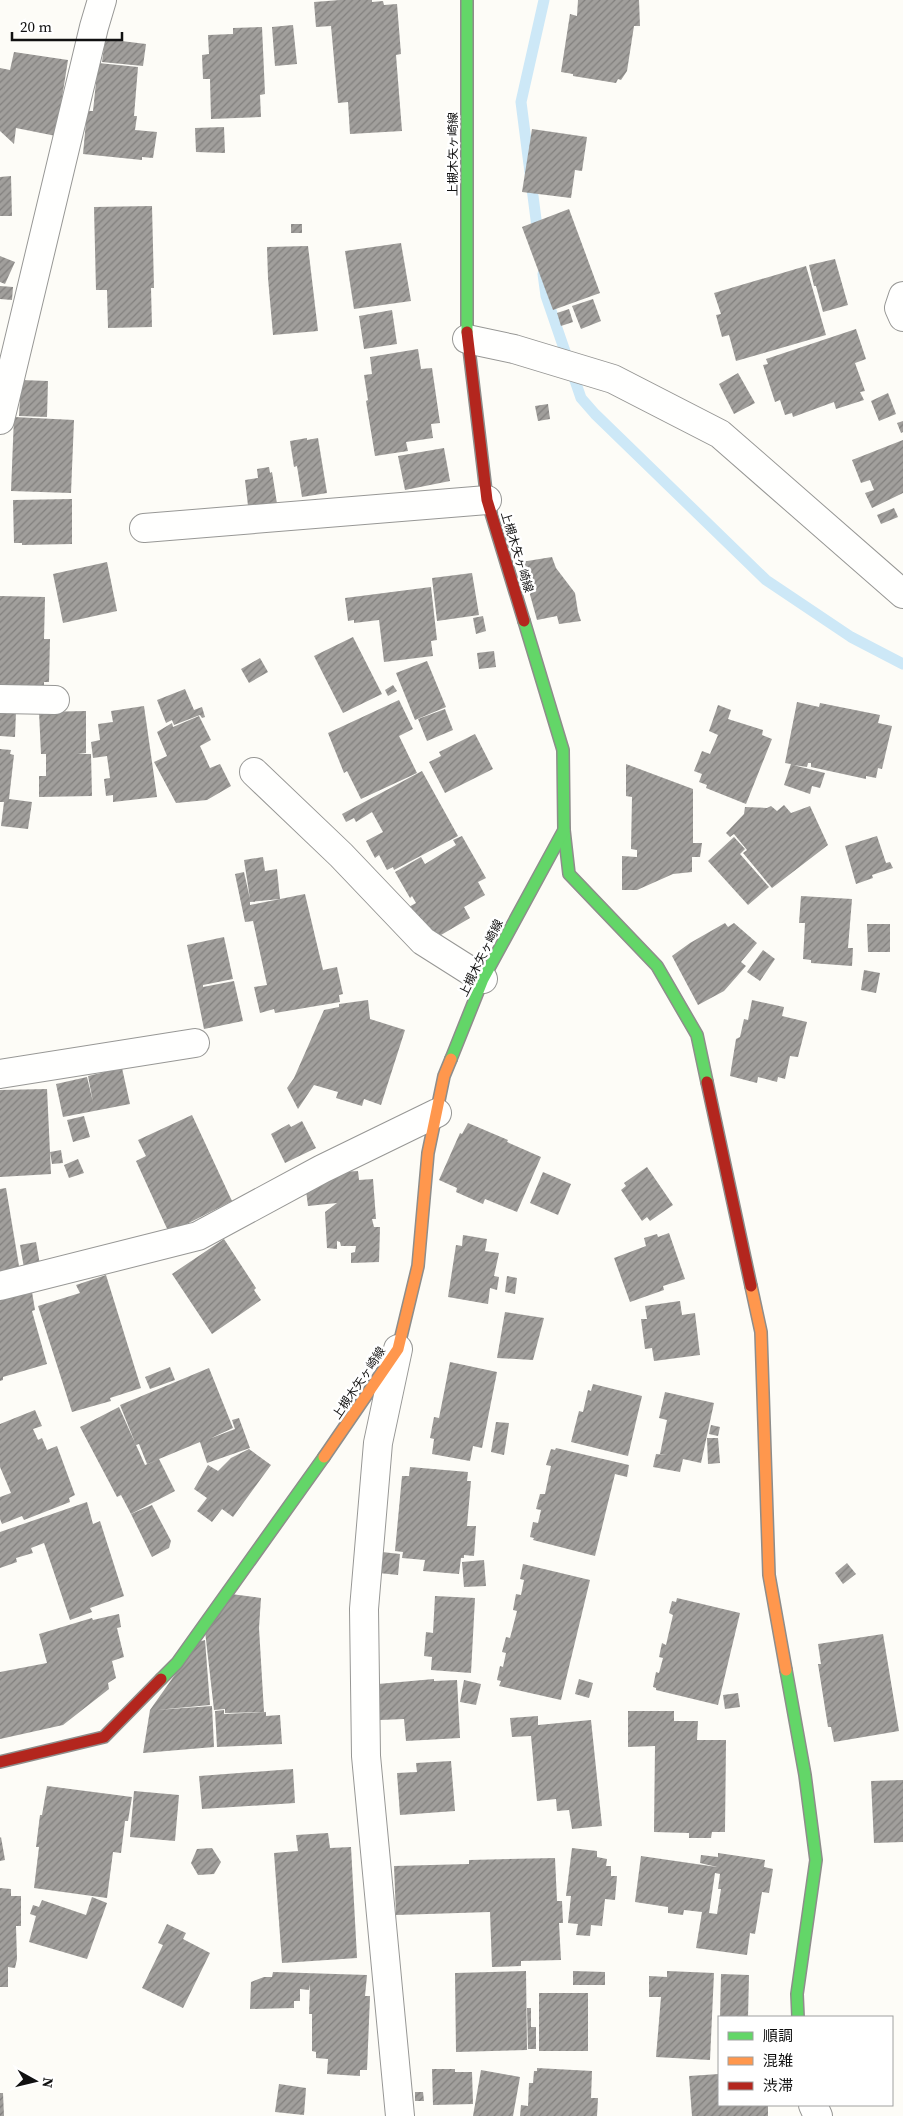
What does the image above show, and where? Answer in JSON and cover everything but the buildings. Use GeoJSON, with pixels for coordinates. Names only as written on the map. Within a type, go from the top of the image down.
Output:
{"type":"FeatureCollection","features":[{"type":"Feature","properties":{"kind":"main road","name":"上槻木矢ヶ崎線"},"geometry":{"type":"LineString","coordinates":[[0,1762],[104,1737],[177,1663],[353,1416],[398,1349],[418,1266],[428,1153],[444,1076],[483,979],[564,830],[563,750],[487,500],[467,339],[467,0]]}},
{"type":"Feature","properties":{"kind":"main road"},"geometry":{"type":"LineString","coordinates":[[564,830],[569,874],[657,966],[697,1035],[762,1332],[768,1576],[805,1775],[816,1860],[797,1994],[798,2016]]}},
{"type":"Feature","properties":{"kind":"street"},"geometry":{"type":"LineString","coordinates":[[0,420],[89,46],[102,0]]}},
{"type":"Feature","properties":{"kind":"street"},"geometry":{"type":"LineString","coordinates":[[903,296],[899,308],[903,317]]}},
{"type":"Feature","properties":{"kind":"street"},"geometry":{"type":"LineString","coordinates":[[467,339],[514,349],[613,379],[720,434],[903,594]]}},
{"type":"Feature","properties":{"kind":"street"},"geometry":{"type":"LineString","coordinates":[[144,528],[487,500]]}},
{"type":"Feature","properties":{"kind":"street"},"geometry":{"type":"LineString","coordinates":[[0,699],[54,700]]}},
{"type":"Feature","properties":{"kind":"street"},"geometry":{"type":"LineString","coordinates":[[254,772],[341,855],[423,941],[483,979]]}},
{"type":"Feature","properties":{"kind":"street"},"geometry":{"type":"LineString","coordinates":[[0,1074],[195,1043]]}},
{"type":"Feature","properties":{"kind":"street"},"geometry":{"type":"LineString","coordinates":[[0,1286],[198,1236],[322,1169],[436,1113]]}},
{"type":"Feature","properties":{"kind":"street"},"geometry":{"type":"LineString","coordinates":[[398,1349],[378,1443],[364,1609],[366,1756],[400,2116]]}},
{"type":"Feature","properties":{"kind":"waterway"},"geometry":{"type":"LineString","coordinates":[[538,235],[521,102],[544,0]]}},
{"type":"Feature","properties":{"kind":"waterway"},"geometry":{"type":"LineString","coordinates":[[543,274],[546,296],[581,398],[595,414],[766,580],[851,637],[903,664]]}},
{"type":"Feature","properties":{"kind":"traffic: fast"},"geometry":{"type":"LineString","coordinates":[[467,0],[467,332]]}},
{"type":"Feature","properties":{"kind":"traffic: fast"},"geometry":{"type":"LineString","coordinates":[[451,1059],[483,979],[564,830],[563,750],[524,621]]}},
{"type":"Feature","properties":{"kind":"traffic: fast"},"geometry":{"type":"LineString","coordinates":[[564,830],[569,874],[657,966],[697,1035],[707,1082]]}},
{"type":"Feature","properties":{"kind":"traffic: fast"},"geometry":{"type":"LineString","coordinates":[[161,1679],[177,1663],[324,1457]]}},
{"type":"Feature","properties":{"kind":"traffic: fast"},"geometry":{"type":"LineString","coordinates":[[786,1670],[805,1775],[816,1860],[797,1994],[798,2016]]}},
{"type":"Feature","properties":{"kind":"traffic: slow"},"geometry":{"type":"LineString","coordinates":[[324,1457],[398,1349],[418,1266],[428,1153],[444,1076],[451,1059]]}},
{"type":"Feature","properties":{"kind":"traffic: slow"},"geometry":{"type":"LineString","coordinates":[[751,1286],[761,1332],[769,1575],[786,1670]]}},
{"type":"Feature","properties":{"kind":"traffic: jam"},"geometry":{"type":"LineString","coordinates":[[467,332],[487,500],[524,621]]}},
{"type":"Feature","properties":{"kind":"traffic: jam"},"geometry":{"type":"LineString","coordinates":[[707,1082],[751,1286]]}},
{"type":"Feature","properties":{"kind":"traffic: jam"},"geometry":{"type":"LineString","coordinates":[[0,1762],[104,1737],[161,1679]]}}]}
